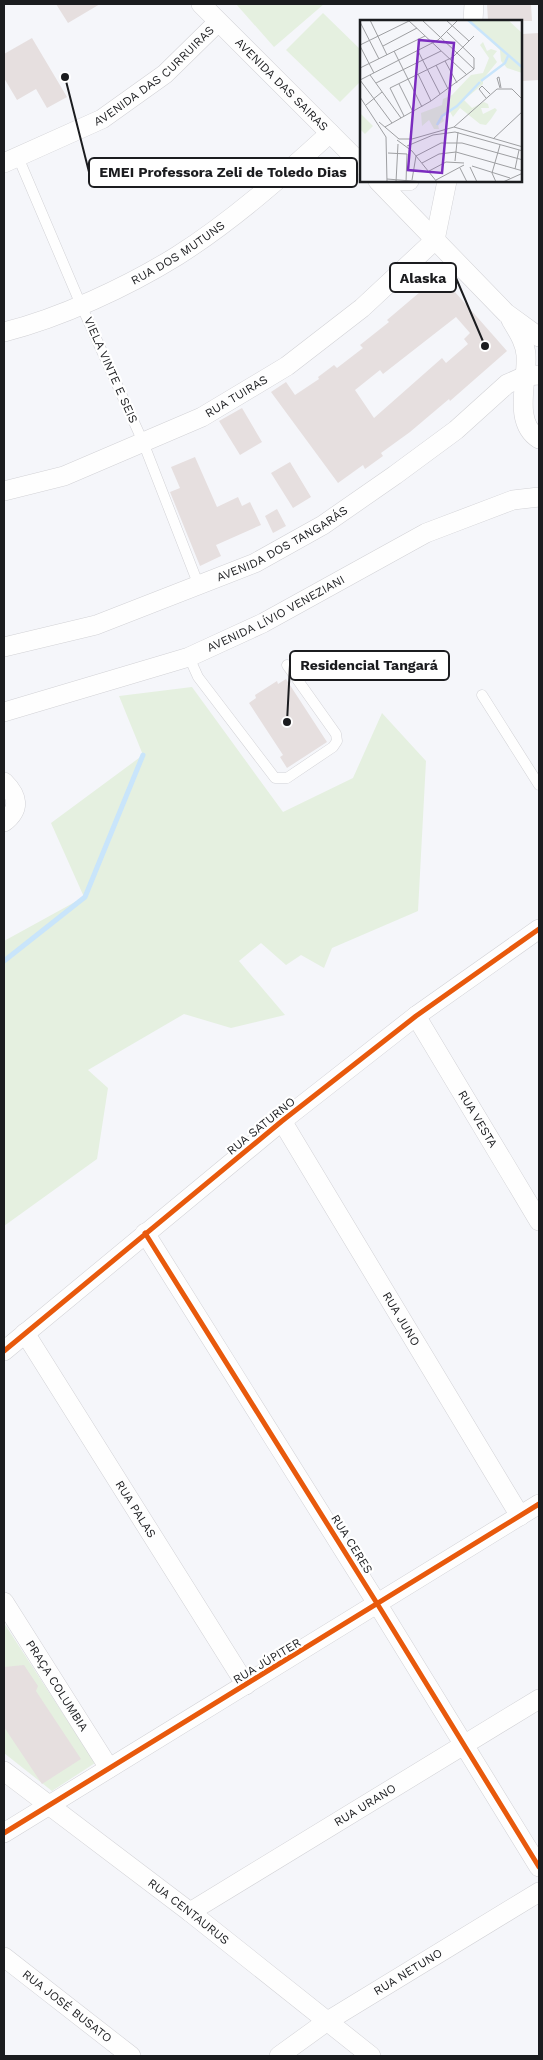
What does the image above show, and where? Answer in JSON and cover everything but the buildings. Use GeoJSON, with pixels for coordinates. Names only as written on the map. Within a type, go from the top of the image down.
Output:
{"type":"FeatureCollection","features":[{"type":"Feature","properties":{"kind":"street","name":"AVENIDA DAS SAIRAS"},"geometry":{"type":"LineString","coordinates":[[201,4],[360,162]]}},
{"type":"Feature","properties":{"kind":"street"},"geometry":{"type":"LineString","coordinates":[[473,20],[474,4]]}},
{"type":"Feature","properties":{"kind":"street","name":"AVENIDA DAS CURRUIRAS"},"geometry":{"type":"LineString","coordinates":[[11,160],[102,119],[165,74],[218,22]]}},
{"type":"Feature","properties":{"kind":"street","name":"RUA DOS MUTUNS"},"geometry":{"type":"LineString","coordinates":[[4,332],[20,328],[81,304],[177,256],[257,197],[330,133]]}},
{"type":"Feature","properties":{"kind":"street"},"geometry":{"type":"LineString","coordinates":[[379,182],[506,313],[539,338]]}},
{"type":"Feature","properties":{"kind":"street"},"geometry":{"type":"LineString","coordinates":[[435,240],[446,182]]}},
{"type":"Feature","properties":{"kind":"street","name":"RUA TUIRAS"},"geometry":{"type":"LineString","coordinates":[[4,491],[64,476],[202,417],[287,366],[362,308],[435,240]]}},
{"type":"Feature","properties":{"kind":"street"},"geometry":{"type":"LineString","coordinates":[[506,313],[524,343],[532,375],[524,414],[532,434],[539,438]]}},
{"type":"Feature","properties":{"kind":"street","name":"AVENIDA DOS TANGARÁS"},"geometry":{"type":"LineString","coordinates":[[4,648],[96,624],[255,563],[323,525],[456,430],[507,384],[532,375]]}},
{"type":"Feature","properties":{"kind":"street","name":"AVENIDA LÍVIO VENEZIANI"},"geometry":{"type":"LineString","coordinates":[[4,712],[189,657],[264,623],[426,533],[513,500],[539,496]]}},
{"type":"Feature","properties":{"kind":"street"},"geometry":{"type":"LineString","coordinates":[[4,782],[10,788],[16,801],[16,809],[11,817],[4,822]]}},
{"type":"Feature","properties":{"kind":"street","name":"RUA SATURNO"},"geometry":{"type":"LineString","coordinates":[[4,1351],[282,1121],[416,1016],[539,929]]}},
{"type":"Feature","properties":{"kind":"street","name":"RUA VESTA"},"geometry":{"type":"LineString","coordinates":[[416,1016],[539,1221]]}},
{"type":"Feature","properties":{"kind":"street","name":"RUA JUNO"},"geometry":{"type":"LineString","coordinates":[[282,1121],[520,1516]]}},
{"type":"Feature","properties":{"kind":"street","name":"RUA CERES"},"geometry":{"type":"LineString","coordinates":[[145,1233],[378,1605],[539,1868]]}},
{"type":"Feature","properties":{"kind":"street","name":"RUA PALAS"},"geometry":{"type":"LineString","coordinates":[[25,1333],[246,1685]]}},
{"type":"Feature","properties":{"kind":"street","name":"RUA JÚPITER"},"geometry":{"type":"LineString","coordinates":[[4,1833],[378,1605],[539,1504]]}},
{"type":"Feature","properties":{"kind":"street","name":"PRAÇA COLUMBIA"},"geometry":{"type":"LineString","coordinates":[[4,1602],[109,1768]]}},
{"type":"Feature","properties":{"kind":"street","name":"RUA URANO"},"geometry":{"type":"LineString","coordinates":[[190,1912],[539,1699]]}},
{"type":"Feature","properties":{"kind":"street","name":"RUA CENTAURUS"},"geometry":{"type":"LineString","coordinates":[[4,1771],[190,1912],[371,2056]]}},
{"type":"Feature","properties":{"kind":"street","name":"RUA NETUNO"},"geometry":{"type":"LineString","coordinates":[[279,2056],[326,2022],[539,1892]]}},
{"type":"Feature","properties":{"kind":"street","name":"RUA JOSÉ BUSATO"},"geometry":{"type":"LineString","coordinates":[[4,1957],[131,2056]]}},
{"type":"Feature","properties":{"kind":"lane","name":"VIELA VINTE E SEIS"},"geometry":{"type":"LineString","coordinates":[[11,160],[81,304],[143,442],[199,586]]}},
{"type":"Feature","properties":{"kind":"lane"},"geometry":{"type":"LineString","coordinates":[[189,657],[198,677],[275,778],[281,779],[287,778],[333,747],[337,742],[336,734],[286,664]]}},
{"type":"Feature","properties":{"kind":"lane"},"geometry":{"type":"LineString","coordinates":[[482,695],[539,785]]}},
{"type":"Feature","properties":{"kind":"green space"},"geometry":{"type":"Polygon","coordinates":[[[236,4],[324,4],[274,47],[236,4]]]}},
{"type":"Feature","properties":{"kind":"green space"},"geometry":{"type":"Polygon","coordinates":[[[323,13],[360,49],[360,82],[340,102],[286,50],[323,13]]]}},
{"type":"Feature","properties":{"kind":"green space"},"geometry":{"type":"Polygon","coordinates":[[[192,687],[283,812],[353,778],[382,713],[426,761],[418,911],[332,948],[324,968],[301,955],[286,965],[261,943],[239,961],[285,1015],[231,1028],[184,1014],[88,1070],[108,1088],[97,1159],[4,1226],[4,941],[84,897],[51,823],[143,755],[119,696],[192,687]]]}},
{"type":"Feature","properties":{"kind":"green space"},"geometry":{"type":"Polygon","coordinates":[[[4,1623],[95,1763],[52,1791],[4,1753],[4,1623]]]}},
{"type":"Feature","properties":{"kind":"waterway"},"geometry":{"type":"LineString","coordinates":[[4,961],[85,897],[143,755]]}},
{"type":"Feature","properties":{"kind":"cycle path"},"geometry":{"type":"LineString","coordinates":[[4,1351],[282,1121],[416,1016],[539,929]]}},
{"type":"Feature","properties":{"kind":"cycle path"},"geometry":{"type":"LineString","coordinates":[[145,1233],[378,1605],[539,1867]]}},
{"type":"Feature","properties":{"kind":"cycle path"},"geometry":{"type":"LineString","coordinates":[[4,1833],[539,1504]]}},
{"type":"Feature","properties":{"kind":"place","name":"EMEI Professora Zeli de Toledo Dias"},"geometry":{"type":"Point","coordinates":[65,77]}},
{"type":"Feature","properties":{"kind":"place","name":"Alaska"},"geometry":{"type":"Point","coordinates":[485,346]}},
{"type":"Feature","properties":{"kind":"place","name":"Residencial Tangará"},"geometry":{"type":"Point","coordinates":[287,722]}}]}
